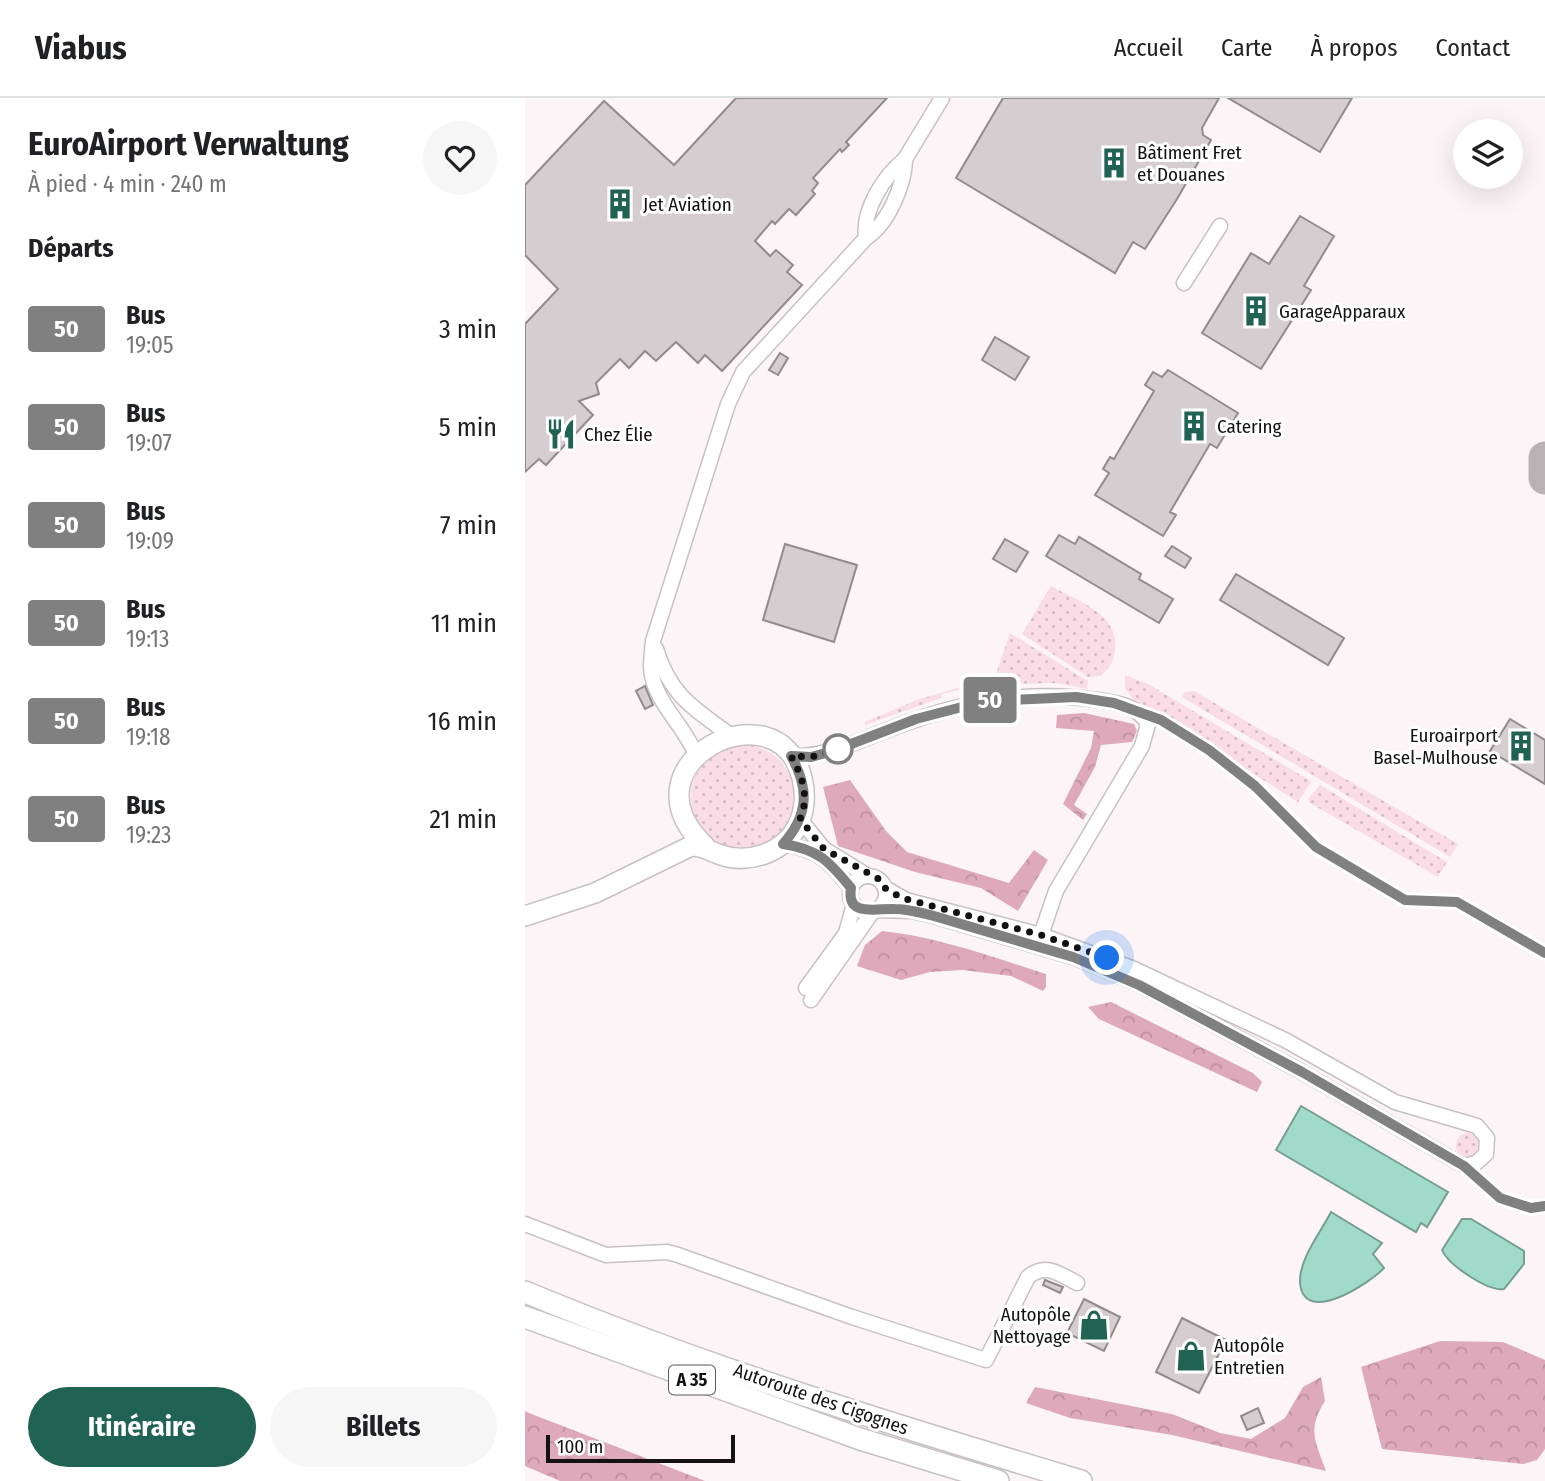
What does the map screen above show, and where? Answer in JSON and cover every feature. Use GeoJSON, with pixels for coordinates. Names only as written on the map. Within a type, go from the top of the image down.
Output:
{"type":"FeatureCollection","features":[{"type":"Feature","properties":{"kind":"highway","name":"Autoroute des Cigognes"},"geometry":{"type":"LineString","coordinates":[[525,1292],[782,1387],[925,1435],[1081,1481]]}},
{"type":"Feature","properties":{"kind":"highway","name":"Autoroute des Cigognes"},"geometry":{"type":"LineString","coordinates":[[525,1317],[690,1379],[897,1451],[998,1481]]}},
{"type":"Feature","properties":{"kind":"highway"},"geometry":{"type":"LineString","coordinates":[[897,1451],[961,1481]]}},
{"type":"Feature","properties":{"kind":"main road"},"geometry":{"type":"LineString","coordinates":[[525,916],[595,893],[691,846],[705,846],[736,858],[769,853],[783,844],[800,819],[805,792],[801,773],[791,756],[764,737],[730,735],[711,742],[696,755],[682,780],[680,794],[686,822],[705,846]]}},
{"type":"Feature","properties":{"kind":"main road"},"geometry":{"type":"LineString","coordinates":[[646,868],[686,822]]}},
{"type":"Feature","properties":{"kind":"street"},"geometry":{"type":"LineString","coordinates":[[696,755],[690,740],[663,702],[654,679],[651,670],[653,641],[728,404],[743,372],[866,238],[875,232],[885,218],[905,173],[905,159],[942,98]]}},
{"type":"Feature","properties":{"kind":"street"},"geometry":{"type":"LineString","coordinates":[[1184,283],[1220,226]]}},
{"type":"Feature","properties":{"kind":"street"},"geometry":{"type":"LineString","coordinates":[[653,641],[663,675],[685,701],[730,735]]}},
{"type":"Feature","properties":{"kind":"street"},"geometry":{"type":"LineString","coordinates":[[791,756],[811,757],[833,751],[916,719],[985,701],[1076,697],[1135,709],[1147,724],[1142,746],[1056,891],[1041,935]]}},
{"type":"Feature","properties":{"kind":"street"},"geometry":{"type":"LineString","coordinates":[[800,819],[824,849],[868,876],[879,879],[885,888],[906,900],[1041,935],[1132,968],[1285,1040],[1395,1102],[1477,1126],[1487,1138],[1486,1154],[1476,1163],[1464,1166],[1199,1015],[1139,985],[1073,957],[912,911],[863,911],[853,904]]}},
{"type":"Feature","properties":{"kind":"street"},"geometry":{"type":"LineString","coordinates":[[783,844],[807,848],[827,860],[851,888],[853,904],[846,933],[809,994],[885,899],[885,888]]}},
{"type":"Feature","properties":{"kind":"street"},"geometry":{"type":"LineString","coordinates":[[851,888],[858,879],[868,876]]}},
{"type":"Feature","properties":{"kind":"street"},"geometry":{"type":"LineString","coordinates":[[525,1224],[607,1255],[667,1252],[678,1255],[852,1317],[986,1360],[1028,1277],[1040,1268],[1047,1268],[1077,1283]]}},
{"type":"Feature","properties":{"kind":"shaded area"},"geometry":{"type":"Polygon","coordinates":[[[1051,586],[1097,612],[1112,630],[1115,641],[1113,658],[1107,670],[1100,676],[1088,677],[1022,634],[1051,586]]]}},
{"type":"Feature","properties":{"kind":"shaded area"},"geometry":{"type":"Polygon","coordinates":[[[1010,633],[1088,681],[1087,689],[1056,683],[1003,684],[995,679],[940,695],[941,698],[865,725],[865,722],[917,700],[995,677],[1010,633]]]}},
{"type":"Feature","properties":{"kind":"shaded area"},"geometry":{"type":"Polygon","coordinates":[[[1125,675],[1148,684],[1309,780],[1311,782],[1298,802],[1162,716],[1135,702],[1125,688],[1125,675]]]}},
{"type":"Feature","properties":{"kind":"shaded area"},"geometry":{"type":"Polygon","coordinates":[[[1194,691],[1458,844],[1450,857],[1182,697],[1185,692],[1194,691]]]}},
{"type":"Feature","properties":{"kind":"shaded area"},"geometry":{"type":"Polygon","coordinates":[[[743,745],[763,749],[780,760],[791,777],[795,797],[791,817],[780,834],[763,845],[743,849],[723,845],[706,834],[695,817],[691,797],[695,777],[706,760],[723,749],[743,745]]]}},
{"type":"Feature","properties":{"kind":"shaded area"},"geometry":{"type":"Polygon","coordinates":[[[1320,785],[1447,862],[1438,877],[1310,803],[1308,799],[1320,785]]]}},
{"type":"Feature","properties":{"kind":"shaded area"},"geometry":{"type":"Polygon","coordinates":[[[1301,1106],[1448,1192],[1427,1227],[1421,1223],[1416,1232],[1276,1150],[1301,1106]]]}},
{"type":"Feature","properties":{"kind":"shaded area"},"geometry":{"type":"Polygon","coordinates":[[[1468,1133],[1477,1136],[1480,1145],[1477,1154],[1468,1157],[1459,1154],[1456,1145],[1459,1136],[1468,1133]]]}},
{"type":"Feature","properties":{"kind":"shaded area"},"geometry":{"type":"Polygon","coordinates":[[[1331,1212],[1382,1243],[1373,1254],[1384,1268],[1366,1283],[1338,1298],[1313,1301],[1304,1295],[1300,1282],[1301,1273],[1307,1255],[1331,1212]]]}},
{"type":"Feature","properties":{"kind":"shaded area"},"geometry":{"type":"Polygon","coordinates":[[[1462,1219],[1471,1219],[1524,1251],[1524,1264],[1504,1289],[1489,1286],[1470,1276],[1452,1263],[1442,1250],[1462,1219]]]}},
{"type":"Feature","properties":{"kind":"green space"},"geometry":{"type":"Polygon","coordinates":[[[1084,713],[1134,724],[1137,731],[1132,742],[1101,745],[1095,767],[1074,805],[1087,814],[1083,820],[1063,804],[1091,748],[1094,731],[1056,728],[1057,715],[1084,713]]]}},
{"type":"Feature","properties":{"kind":"green space"},"geometry":{"type":"Polygon","coordinates":[[[850,780],[886,831],[907,852],[1009,883],[1034,850],[1048,860],[1018,911],[981,888],[915,872],[838,846],[823,787],[850,780]]]}},
{"type":"Feature","properties":{"kind":"green space"},"geometry":{"type":"Polygon","coordinates":[[[882,931],[945,943],[1046,974],[1046,987],[1043,991],[1011,976],[963,970],[930,972],[901,980],[857,966],[865,945],[882,931]]]}},
{"type":"Feature","properties":{"kind":"green space"},"geometry":{"type":"Polygon","coordinates":[[[1111,1002],[1253,1073],[1262,1082],[1257,1092],[1099,1019],[1088,1007],[1111,1002]]]}},
{"type":"Feature","properties":{"kind":"green space"},"geometry":{"type":"Polygon","coordinates":[[[1440,1341],[1503,1342],[1545,1360],[1545,1449],[1537,1460],[1523,1464],[1382,1449],[1361,1367],[1440,1341]]]}},
{"type":"Feature","properties":{"kind":"green space"},"geometry":{"type":"Polygon","coordinates":[[[1321,1377],[1325,1401],[1316,1420],[1315,1435],[1326,1471],[1172,1435],[1070,1418],[1026,1403],[1035,1387],[1172,1414],[1220,1433],[1251,1439],[1285,1418],[1303,1387],[1321,1377]]]}},
{"type":"Feature","properties":{"kind":"green space"},"geometry":{"type":"Polygon","coordinates":[[[525,1411],[705,1481],[560,1481],[525,1466],[525,1411]]]}},
{"type":"Feature","properties":{"kind":"building"},"geometry":{"type":"Polygon","coordinates":[[[736,98],[887,98],[846,142],[849,145],[842,152],[840,149],[813,178],[818,183],[812,191],[815,194],[796,215],[789,209],[775,224],[772,221],[755,241],[770,256],[776,250],[793,265],[787,272],[802,285],[722,371],[705,355],[698,363],[676,342],[656,361],[645,351],[629,368],[620,359],[596,383],[599,394],[579,401],[593,415],[546,465],[539,459],[525,472],[525,324],[558,289],[525,255],[525,185],[604,101],[674,165],[736,98]]]}},
{"type":"Feature","properties":{"kind":"building"},"geometry":{"type":"Polygon","coordinates":[[[1003,98],[1219,98],[1202,128],[1203,135],[1211,140],[1177,199],[1145,249],[1133,242],[1115,273],[956,178],[1003,98]]]}},
{"type":"Feature","properties":{"kind":"building"},"geometry":{"type":"Polygon","coordinates":[[[1228,98],[1352,98],[1320,152],[1228,98]]]}},
{"type":"Feature","properties":{"kind":"building","name":"GarageApparaux"},"geometry":{"type":"Polygon","coordinates":[[[1300,216],[1334,236],[1304,286],[1311,290],[1261,369],[1202,333],[1251,253],[1269,264],[1300,216]]]}},
{"type":"Feature","properties":{"kind":"building"},"geometry":{"type":"Polygon","coordinates":[[[995,337],[1029,357],[1015,380],[982,360],[995,337]]]}},
{"type":"Feature","properties":{"kind":"building"},"geometry":{"type":"Polygon","coordinates":[[[780,353],[788,358],[778,375],[769,370],[780,353]]]}},
{"type":"Feature","properties":{"kind":"building"},"geometry":{"type":"Polygon","coordinates":[[[1168,370],[1238,413],[1217,448],[1210,444],[1170,512],[1176,515],[1163,536],[1095,495],[1109,473],[1103,469],[1110,457],[1114,459],[1154,391],[1145,385],[1153,372],[1162,377],[1168,370]]]}},
{"type":"Feature","properties":{"kind":"building"},"geometry":{"type":"Polygon","coordinates":[[[1059,535],[1075,544],[1079,537],[1141,574],[1139,579],[1173,599],[1159,623],[1046,556],[1059,535]]]}},
{"type":"Feature","properties":{"kind":"building"},"geometry":{"type":"Polygon","coordinates":[[[1005,539],[1028,552],[1016,572],[993,559],[1005,539]]]}},
{"type":"Feature","properties":{"kind":"building"},"geometry":{"type":"Polygon","coordinates":[[[785,544],[857,565],[834,642],[763,620],[785,544]]]}},
{"type":"Feature","properties":{"kind":"building"},"geometry":{"type":"Polygon","coordinates":[[[1172,546],[1191,558],[1185,568],[1165,556],[1172,546]]]}},
{"type":"Feature","properties":{"kind":"building"},"geometry":{"type":"Polygon","coordinates":[[[1236,574],[1344,638],[1328,665],[1220,600],[1236,574]]]}},
{"type":"Feature","properties":{"kind":"building"},"geometry":{"type":"Polygon","coordinates":[[[645,686],[653,705],[645,709],[636,691],[645,686]]]}},
{"type":"Feature","properties":{"kind":"building","name":"Euroairport Basel-Mulhouse"},"geometry":{"type":"Polygon","coordinates":[[[1510,719],[1545,740],[1545,784],[1490,751],[1510,719]]]}},
{"type":"Feature","properties":{"kind":"building"},"geometry":{"type":"Polygon","coordinates":[[[1045,1280],[1063,1287],[1060,1293],[1043,1285],[1045,1280]]]}},
{"type":"Feature","properties":{"kind":"building","name":"Autopôle Nettoyage"},"geometry":{"type":"Polygon","coordinates":[[[1084,1299],[1120,1317],[1104,1351],[1067,1333],[1084,1299]]]}},
{"type":"Feature","properties":{"kind":"building","name":"Autopôle Entretien"},"geometry":{"type":"Polygon","coordinates":[[[1182,1318],[1226,1340],[1199,1393],[1156,1372],[1182,1318]]]}},
{"type":"Feature","properties":{"kind":"building"},"geometry":{"type":"Polygon","coordinates":[[[1258,1408],[1264,1423],[1247,1430],[1241,1416],[1258,1408]]]}},
{"type":"Feature","properties":{"kind":"taxiway"},"geometry":{"type":"LineString","coordinates":[[1545,458],[1545,478]]}},
{"type":"Feature","properties":{"kind":"bus line","name":"50"},"geometry":{"type":"LineString","coordinates":[[1545,953],[1457,902],[1427,903],[1405,900],[1316,847],[1255,786],[1209,750],[1150,714],[1114,703],[1076,697],[1019,697],[985,701],[916,719],[833,751],[811,757],[791,756],[801,773],[805,792],[803,811],[796,829],[783,844],[807,848],[827,860],[851,888],[851,899],[857,908],[868,912],[897,909],[934,916],[1073,957],[1139,985],[1302,1072],[1464,1166],[1500,1198],[1531,1208],[1545,1206]]}},
{"type":"Feature","properties":{"kind":"place","name":"Bâtiment Fret et Douanes"},"geometry":{"type":"Point","coordinates":[1114,163]}},
{"type":"Feature","properties":{"kind":"place","name":"Jet Aviation"},"geometry":{"type":"Point","coordinates":[620,204]}},
{"type":"Feature","properties":{"kind":"place","name":"GarageApparaux"},"geometry":{"type":"Point","coordinates":[1256,311]}},
{"type":"Feature","properties":{"kind":"place","name":"Catering"},"geometry":{"type":"Point","coordinates":[1194,426]}},
{"type":"Feature","properties":{"kind":"place","name":"Chez Élie"},"geometry":{"type":"Point","coordinates":[561,434]}},
{"type":"Feature","properties":{"kind":"place","name":"Euroairport Basel-Mulhouse"},"geometry":{"type":"Point","coordinates":[1521,746]}},
{"type":"Feature","properties":{"kind":"place","name":"Autopôle Nettoyage"},"geometry":{"type":"Point","coordinates":[1094,1325]}},
{"type":"Feature","properties":{"kind":"place","name":"Autopôle Entretien"},"geometry":{"type":"Point","coordinates":[1191,1356]}},
{"type":"Feature","properties":{"kind":"route"},"geometry":{"type":"LineString","coordinates":[[838,749],[811,757],[791,756],[801,773],[805,792],[800,819],[824,849],[868,876],[879,879],[885,888],[906,900],[1041,935],[1107,958]]}}]}
